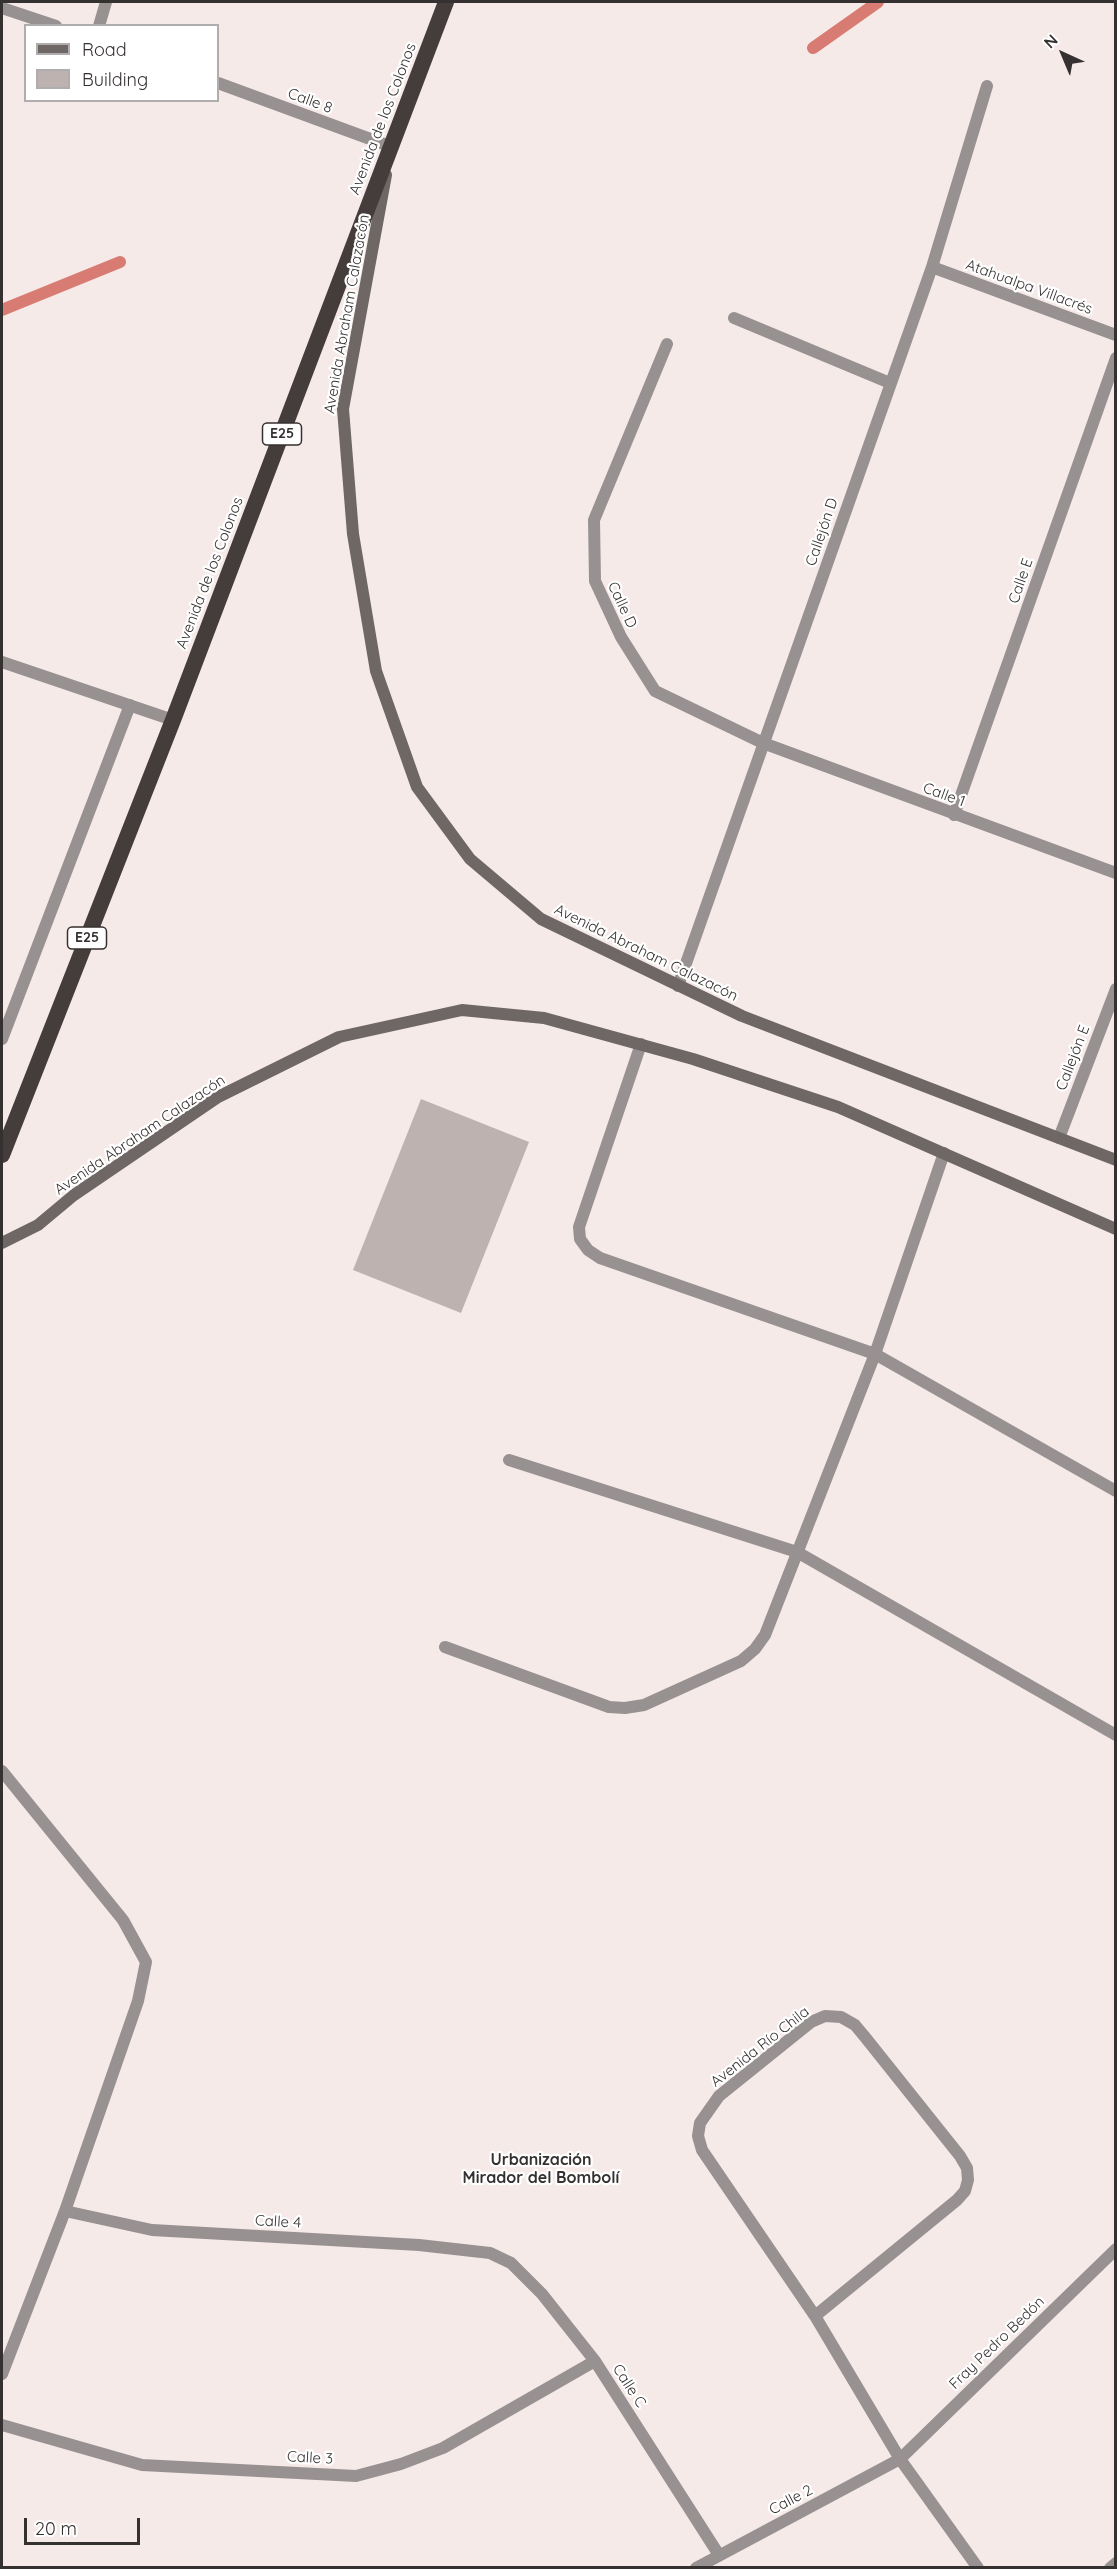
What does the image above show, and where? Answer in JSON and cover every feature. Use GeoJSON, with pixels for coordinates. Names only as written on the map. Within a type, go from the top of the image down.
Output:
{"type":"FeatureCollection","features":[{"type":"Feature","properties":{"kind":"highway","name":"Avenida de los Colonos"},"geometry":{"type":"LineString","coordinates":[[2,1155],[173,720],[446,2]]}},
{"type":"Feature","properties":{"kind":"main road","name":"Avenida Abraham Calazacón"},"geometry":{"type":"LineString","coordinates":[[392,147],[343,409],[353,534],[376,671],[417,787],[470,859],[541,919],[742,1016],[1116,1160]]}},
{"type":"Feature","properties":{"kind":"main road","name":"Avenida Abraham Calazacón"},"geometry":{"type":"LineString","coordinates":[[2,1243],[38,1225],[74,1195],[218,1097],[339,1037],[462,1010],[544,1018],[693,1059],[838,1107],[1116,1229]]}},
{"type":"Feature","properties":{"kind":"street"},"geometry":{"type":"LineString","coordinates":[[100,24],[106,2]]}},
{"type":"Feature","properties":{"kind":"street"},"geometry":{"type":"LineString","coordinates":[[2,8],[50,24]]}},
{"type":"Feature","properties":{"kind":"street","name":"Calle 8"},"geometry":{"type":"LineString","coordinates":[[219,83],[392,147]]}},
{"type":"Feature","properties":{"kind":"street","name":"Callejón D"},"geometry":{"type":"LineString","coordinates":[[678,986],[932,267],[987,86]]}},
{"type":"Feature","properties":{"kind":"street","name":"Atahualpa Villacrés"},"geometry":{"type":"LineString","coordinates":[[932,267],[1116,335]]}},
{"type":"Feature","properties":{"kind":"street"},"geometry":{"type":"LineString","coordinates":[[734,318],[890,384]]}},
{"type":"Feature","properties":{"kind":"street","name":"Calle D"},"geometry":{"type":"LineString","coordinates":[[667,345],[594,520],[595,581],[621,638],[655,691],[763,743]]}},
{"type":"Feature","properties":{"kind":"street","name":"Calle E"},"geometry":{"type":"LineString","coordinates":[[954,815],[1116,358]]}},
{"type":"Feature","properties":{"kind":"street"},"geometry":{"type":"LineString","coordinates":[[2,663],[173,720]]}},
{"type":"Feature","properties":{"kind":"street"},"geometry":{"type":"LineString","coordinates":[[2,1039],[130,705]]}},
{"type":"Feature","properties":{"kind":"street","name":"Calle 1"},"geometry":{"type":"LineString","coordinates":[[763,743],[1116,873]]}},
{"type":"Feature","properties":{"kind":"street","name":"Callejón E"},"geometry":{"type":"LineString","coordinates":[[1059,1138],[1116,989]]}},
{"type":"Feature","properties":{"kind":"street"},"geometry":{"type":"LineString","coordinates":[[641,1044],[579,1227],[580,1239],[588,1250],[600,1258],[875,1354],[1116,1491]]}},
{"type":"Feature","properties":{"kind":"street"},"geometry":{"type":"LineString","coordinates":[[445,1647],[609,1707],[626,1708],[644,1705],[741,1661],[755,1649],[765,1635],[875,1354],[944,1153]]}},
{"type":"Feature","properties":{"kind":"street"},"geometry":{"type":"LineString","coordinates":[[509,1460],[797,1552],[1116,1736]]}},
{"type":"Feature","properties":{"kind":"street"},"geometry":{"type":"LineString","coordinates":[[2,1771],[123,1920],[146,1962],[138,2001],[65,2211],[2,2374]]}},
{"type":"Feature","properties":{"kind":"street","name":"Avenida Río Chila"},"geometry":{"type":"LineString","coordinates":[[815,2316],[957,2200],[965,2191],[968,2180],[967,2168],[960,2156],[866,2037],[855,2025],[841,2017],[825,2016],[811,2022],[719,2096],[700,2123],[698,2136],[702,2150],[815,2316],[900,2459],[978,2568]]}},
{"type":"Feature","properties":{"kind":"street","name":"Calle 4"},"geometry":{"type":"LineString","coordinates":[[65,2211],[152,2230],[419,2245],[490,2253]]}},
{"type":"Feature","properties":{"kind":"street","name":"Fray Pedro Bedón"},"geometry":{"type":"LineString","coordinates":[[900,2459],[1116,2249]]}},
{"type":"Feature","properties":{"kind":"street","name":"Calle C"},"geometry":{"type":"LineString","coordinates":[[490,2253],[511,2263],[527,2277],[595,2361],[720,2555]]}},
{"type":"Feature","properties":{"kind":"street","name":"Calle 3"},"geometry":{"type":"LineString","coordinates":[[2,2425],[142,2465],[356,2476],[401,2464],[443,2448],[595,2361]]}},
{"type":"Feature","properties":{"kind":"street","name":"Calle 2"},"geometry":{"type":"LineString","coordinates":[[696,2568],[900,2459]]}},
{"type":"Feature","properties":{"kind":"street"},"geometry":{"type":"LineString","coordinates":[[1110,2568],[1116,2563]]}},
{"type":"Feature","properties":{"kind":"building"},"geometry":{"type":"Polygon","coordinates":[[[421,1099],[529,1142],[461,1313],[353,1270],[421,1099]]]}},
{"type":"Feature","properties":{"kind":"waterway"},"geometry":{"type":"LineString","coordinates":[[813,48],[878,2]]}},
{"type":"Feature","properties":{"kind":"waterway"},"geometry":{"type":"LineString","coordinates":[[2,310],[120,262]]}},
{"type":"Feature","properties":{"kind":"district","name":"Urbanización Mirador del Bombolí"},"geometry":{"type":"Point","coordinates":[541,2169]}}]}
